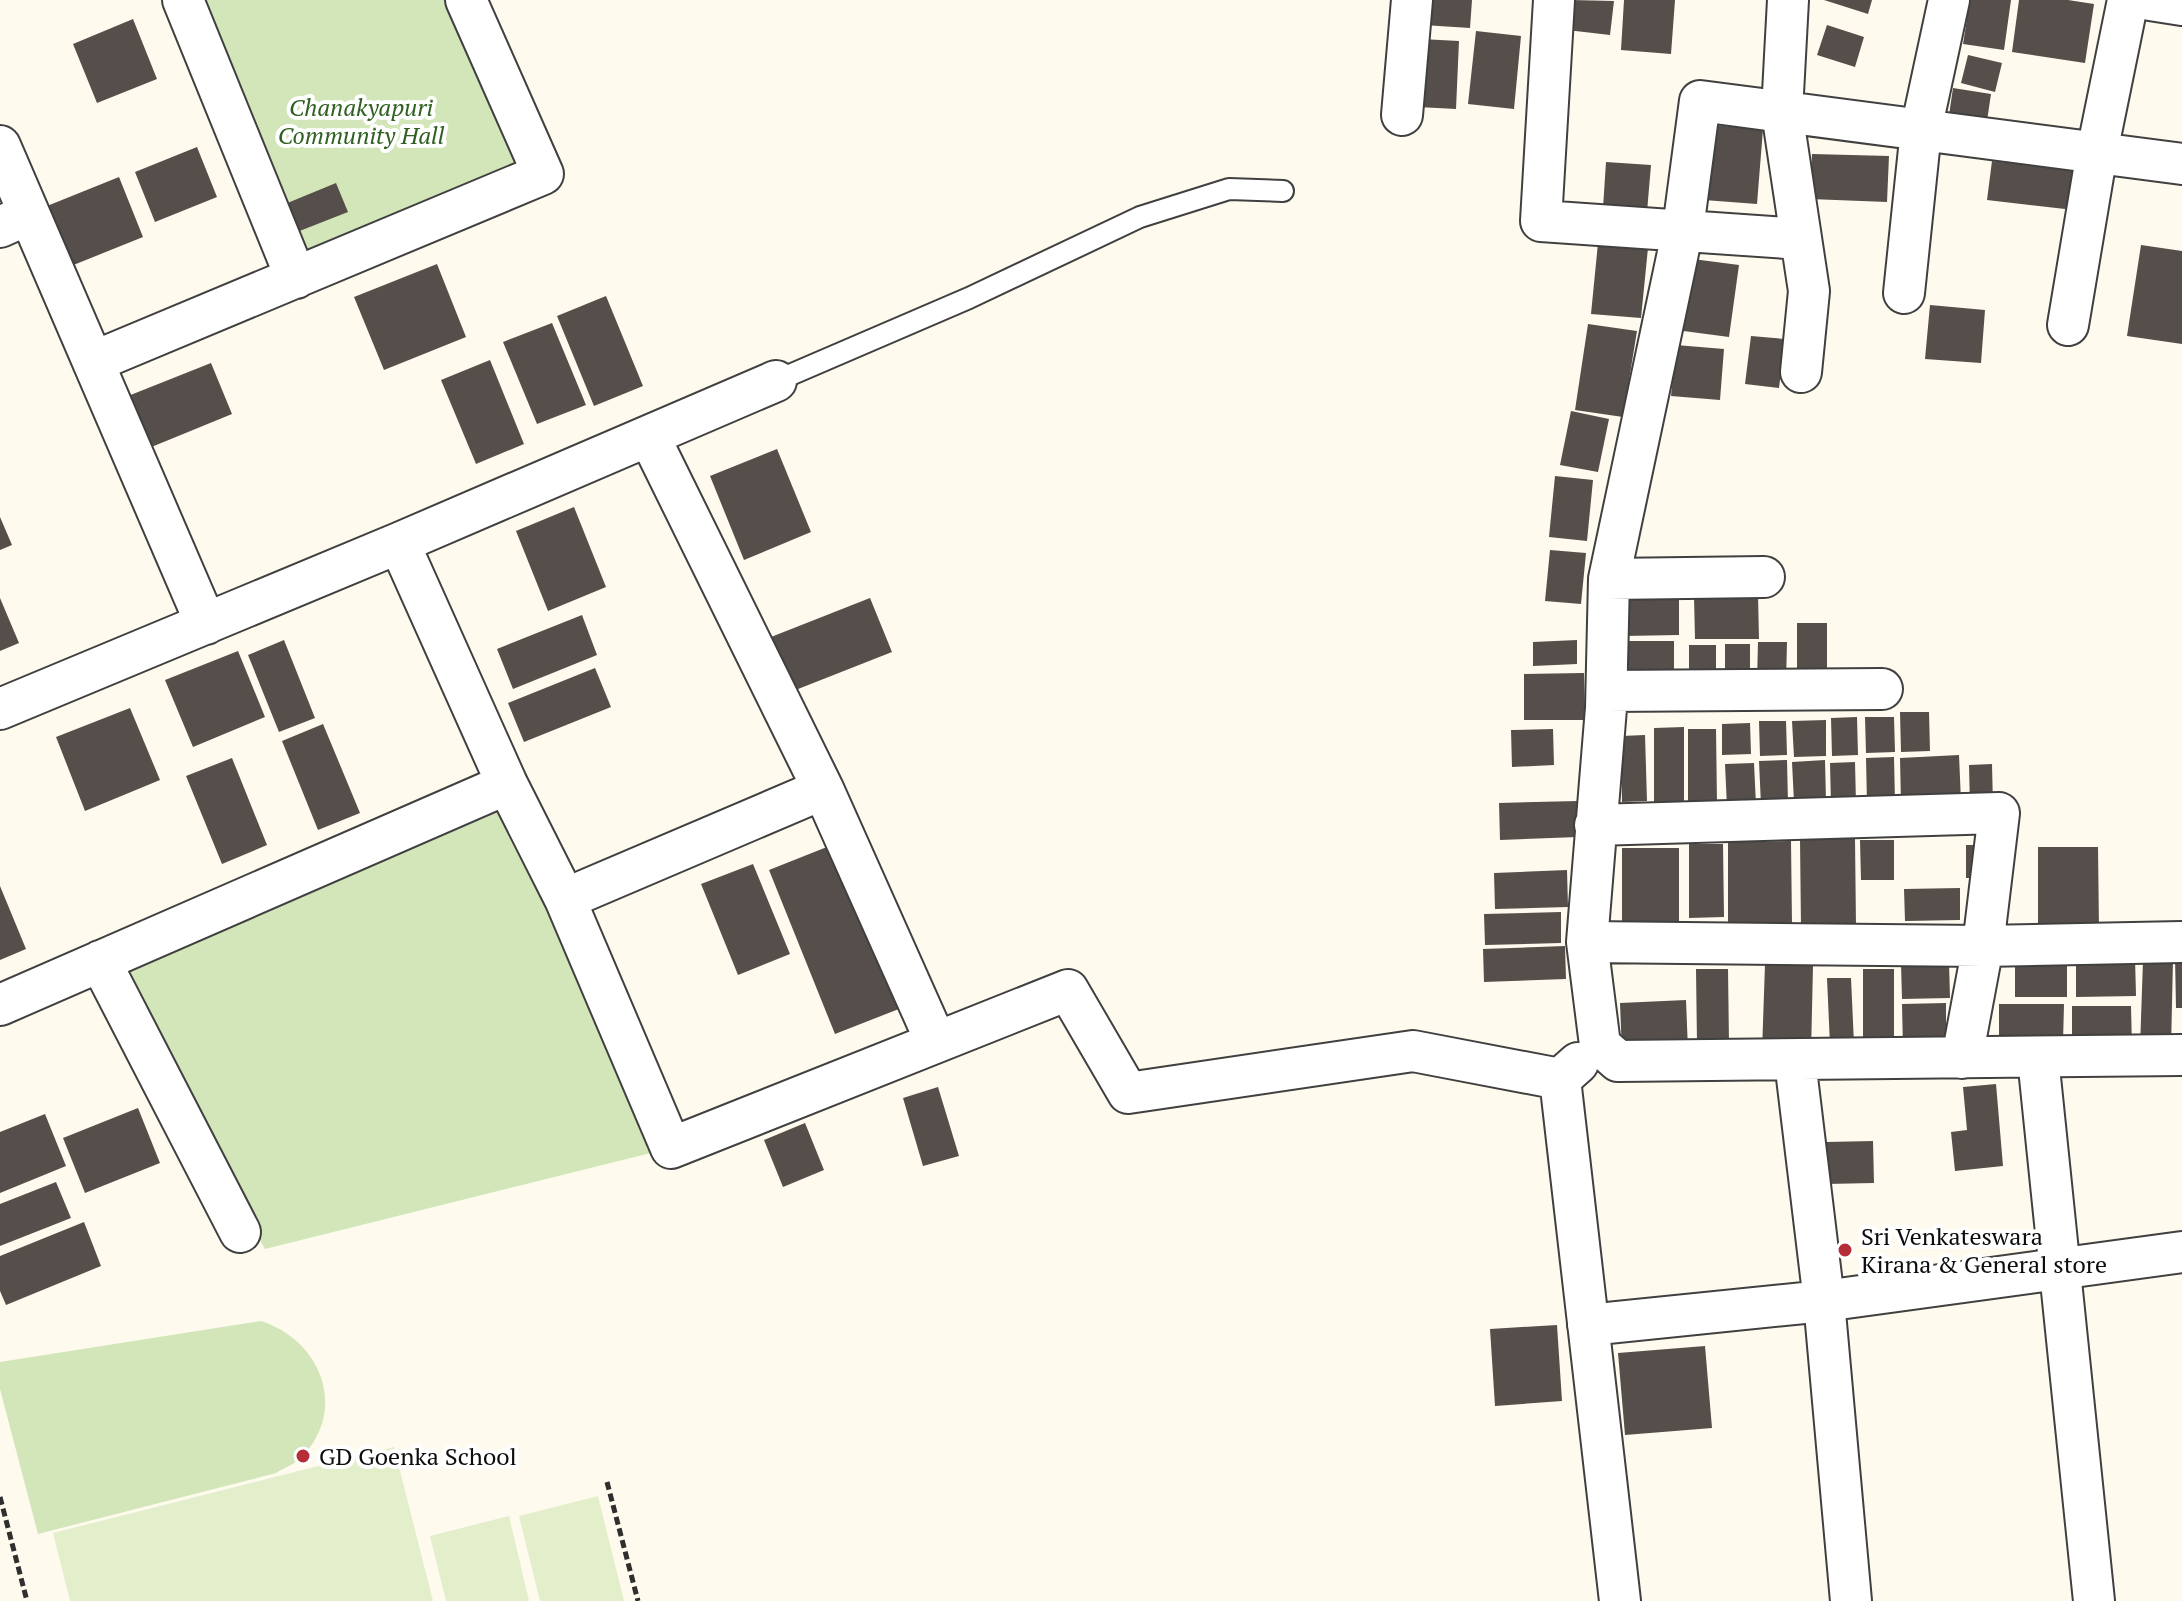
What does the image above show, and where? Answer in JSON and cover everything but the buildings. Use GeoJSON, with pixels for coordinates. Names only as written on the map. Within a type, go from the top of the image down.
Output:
{"type":"FeatureCollection","features":[{"type":"Feature","properties":{"kind":"street"},"geometry":{"type":"LineString","coordinates":[[183,0],[296,278]]}},
{"type":"Feature","properties":{"kind":"street"},"geometry":{"type":"LineString","coordinates":[[93,362],[543,174],[466,0]]}},
{"type":"Feature","properties":{"kind":"street"},"geometry":{"type":"LineString","coordinates":[[1402,115],[1412,0]]}},
{"type":"Feature","properties":{"kind":"street"},"geometry":{"type":"LineString","coordinates":[[1554,0],[1541,221],[1801,239]]}},
{"type":"Feature","properties":{"kind":"street"},"geometry":{"type":"LineString","coordinates":[[1788,0],[1782,112],[1809,291],[1801,372]]}},
{"type":"Feature","properties":{"kind":"street"},"geometry":{"type":"LineString","coordinates":[[1904,293],[1921,130],[1949,0]]}},
{"type":"Feature","properties":{"kind":"street"},"geometry":{"type":"LineString","coordinates":[[2068,325],[2097,152],[2128,0]]}},
{"type":"Feature","properties":{"kind":"street"},"geometry":{"type":"LineString","coordinates":[[2150,0],[2182,5]]}},
{"type":"Feature","properties":{"kind":"street"},"geometry":{"type":"LineString","coordinates":[[2182,164],[1700,101],[1683,229],[1609,579],[1607,691],[1587,942],[1600,1045],[1618,1061],[2182,1055]]}},
{"type":"Feature","properties":{"kind":"street"},"geometry":{"type":"LineString","coordinates":[[0,146],[15,221],[93,362],[206,624]]}},
{"type":"Feature","properties":{"kind":"street"},"geometry":{"type":"LineString","coordinates":[[0,709],[399,543],[776,381]]}},
{"type":"Feature","properties":{"kind":"street"},"geometry":{"type":"LineString","coordinates":[[649,436],[823,789],[936,1042]]}},
{"type":"Feature","properties":{"kind":"street"},"geometry":{"type":"LineString","coordinates":[[399,543],[507,784],[565,899],[671,1148],[1068,990],[1128,1093],[1413,1051],[1560,1079]]}},
{"type":"Feature","properties":{"kind":"street"},"geometry":{"type":"LineString","coordinates":[[1609,579],[1764,577]]}},
{"type":"Feature","properties":{"kind":"street"},"geometry":{"type":"LineString","coordinates":[[1607,691],[1882,689]]}},
{"type":"Feature","properties":{"kind":"street"},"geometry":{"type":"LineString","coordinates":[[0,1005],[507,784]]}},
{"type":"Feature","properties":{"kind":"street"},"geometry":{"type":"LineString","coordinates":[[565,899],[823,789]]}},
{"type":"Feature","properties":{"kind":"street"},"geometry":{"type":"LineString","coordinates":[[1595,825],[1999,813],[1983,946],[1962,1058]]}},
{"type":"Feature","properties":{"kind":"street"},"geometry":{"type":"LineString","coordinates":[[1587,942],[1983,946],[2182,942]]}},
{"type":"Feature","properties":{"kind":"street"},"geometry":{"type":"LineString","coordinates":[[100,961],[240,1232]]}},
{"type":"Feature","properties":{"kind":"street"},"geometry":{"type":"LineString","coordinates":[[1560,1079],[1600,1045]]}},
{"type":"Feature","properties":{"kind":"street"},"geometry":{"type":"LineString","coordinates":[[2038,1058],[2094,1601]]}},
{"type":"Feature","properties":{"kind":"street"},"geometry":{"type":"LineString","coordinates":[[1795,1061],[1824,1301],[1851,1601]]}},
{"type":"Feature","properties":{"kind":"street"},"geometry":{"type":"LineString","coordinates":[[1560,1079],[1620,1601]]}},
{"type":"Feature","properties":{"kind":"street"},"geometry":{"type":"LineString","coordinates":[[1588,1325],[1824,1301],[2182,1252]]}},
{"type":"Feature","properties":{"kind":"lane"},"geometry":{"type":"LineString","coordinates":[[776,381],[969,298],[1140,217],[1229,189],[1283,191]]}},
{"type":"Feature","properties":{"kind":"path"},"geometry":{"type":"LineString","coordinates":[[607,1482],[638,1601]]}},
{"type":"Feature","properties":{"kind":"path"},"geometry":{"type":"LineString","coordinates":[[0,1497],[27,1601]]}},
{"type":"Feature","properties":{"kind":"green space","name":"Chanakyapuri Community Hall"},"geometry":{"type":"Polygon","coordinates":[[[183,0],[466,0],[543,174],[296,278],[183,0]]]}},
{"type":"Feature","properties":{"kind":"green space"},"geometry":{"type":"Polygon","coordinates":[[[507,784],[671,1148],[265,1249],[100,961],[507,784]]]}},
{"type":"Feature","properties":{"kind":"green space"},"geometry":{"type":"Polygon","coordinates":[[[261,1321],[282,1330],[299,1343],[321,1377],[325,1397],[324,1417],[317,1437],[300,1459],[276,1473],[38,1534],[0,1389],[0,1362],[261,1321]]]}},
{"type":"Feature","properties":{"kind":"green space"},"geometry":{"type":"Polygon","coordinates":[[[394,1447],[433,1601],[70,1601],[53,1533],[394,1447]]]}},
{"type":"Feature","properties":{"kind":"green space"},"geometry":{"type":"Polygon","coordinates":[[[598,1496],[624,1601],[540,1601],[519,1516],[598,1496]]]}},
{"type":"Feature","properties":{"kind":"green space"},"geometry":{"type":"Polygon","coordinates":[[[509,1516],[529,1601],[446,1601],[430,1536],[509,1516]]]}},
{"type":"Feature","properties":{"kind":"place","name":"Sri Venkateswara Kirana & General store"},"geometry":{"type":"Point","coordinates":[1845,1250]}},
{"type":"Feature","properties":{"kind":"place","name":"GD Goenka School"},"geometry":{"type":"Point","coordinates":[303,1456]}}]}
